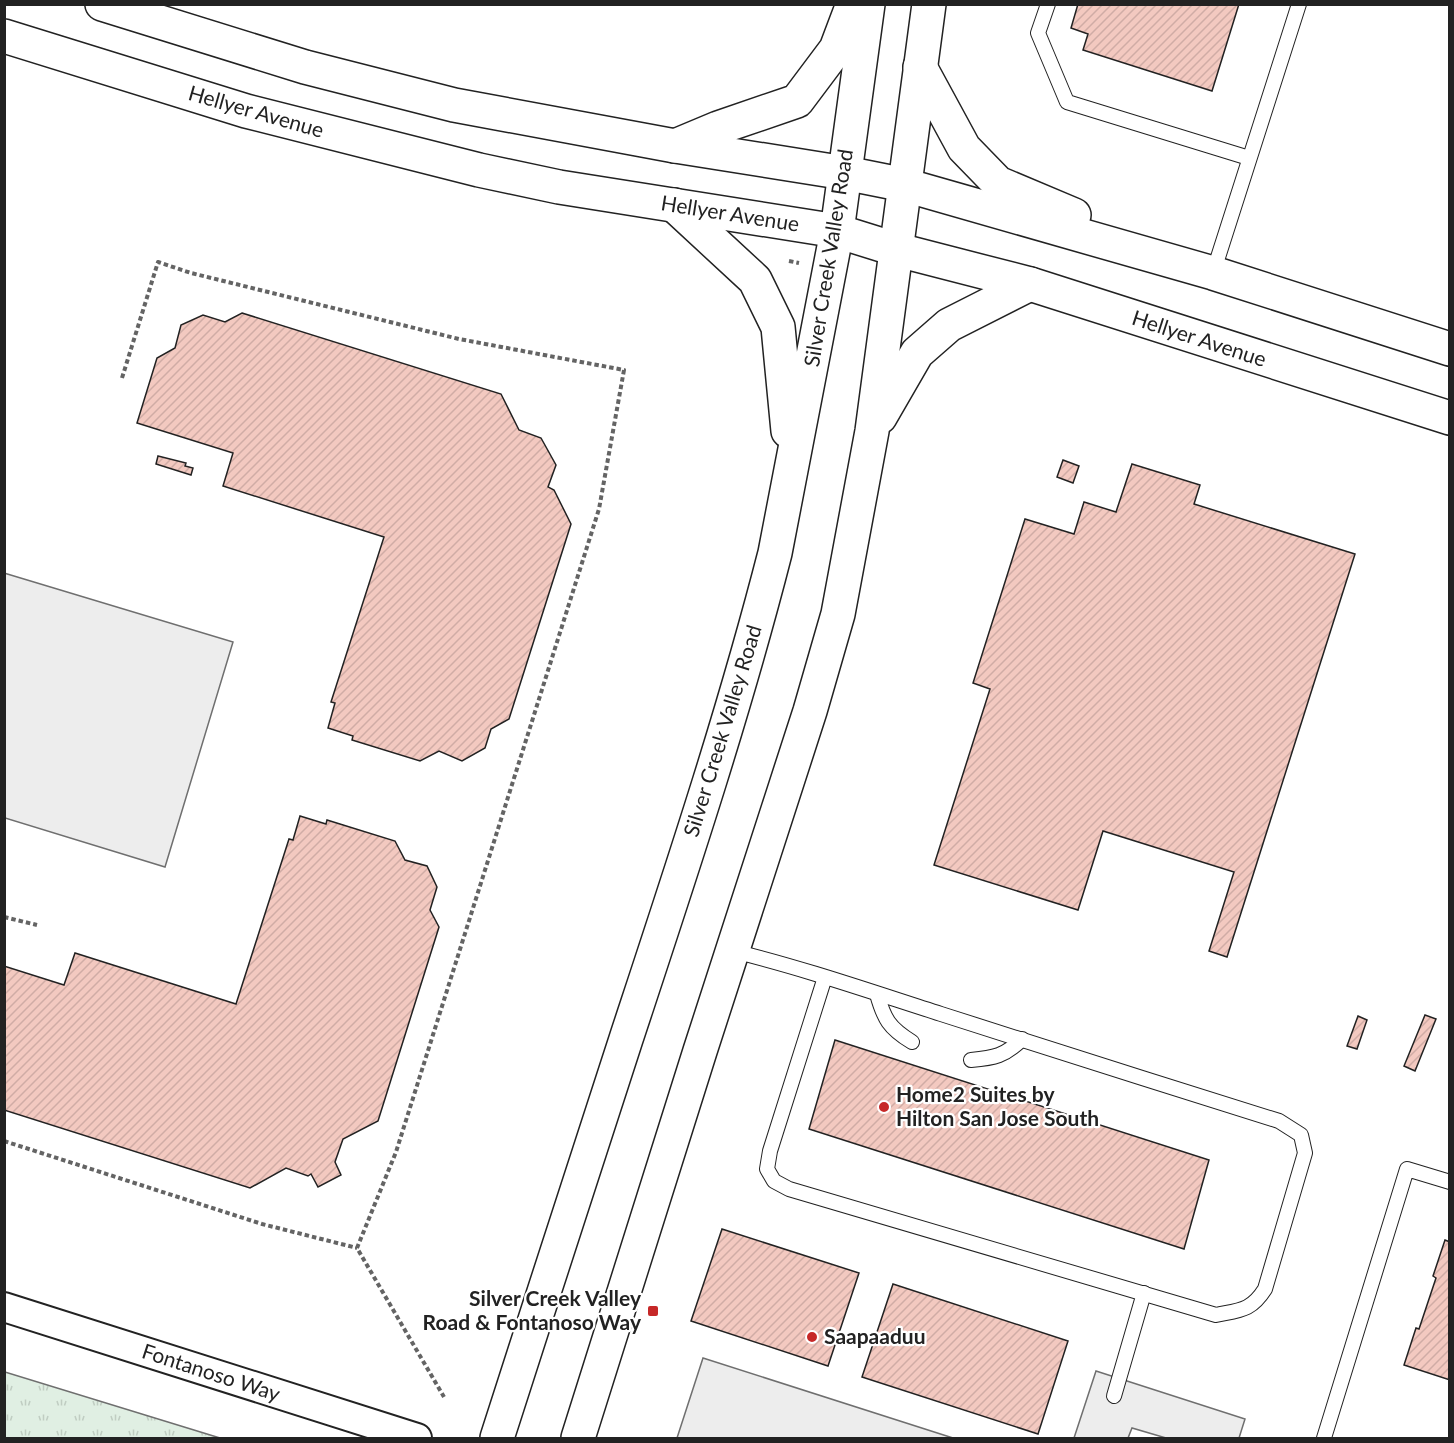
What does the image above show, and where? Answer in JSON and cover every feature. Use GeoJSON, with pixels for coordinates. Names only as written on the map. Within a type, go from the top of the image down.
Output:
{"type":"FeatureCollection","features":[{"type":"Feature","properties":{"kind":"main road"},"geometry":{"type":"LineString","coordinates":[[102,4],[305,67],[453,105],[905,185],[1213,273],[1449,349]]}},
{"type":"Feature","properties":{"kind":"main road"},"geometry":{"type":"LineString","coordinates":[[675,146],[718,128],[797,102],[836,49],[853,4]]}},
{"type":"Feature","properties":{"kind":"main road","name":"Silver Creek Valley Road"},"geometry":{"type":"LineString","coordinates":[[497,1438],[693,830],[762,604],[775,553],[837,231],[868,4]]}},
{"type":"Feature","properties":{"kind":"main road"},"geometry":{"type":"LineString","coordinates":[[578,1438],[810,711],[838,614],[872,431],[898,250],[929,4]]}},
{"type":"Feature","properties":{"kind":"main road","name":"Hellyer Avenue"},"geometry":{"type":"LineString","coordinates":[[4,36],[257,114],[490,172],[559,187],[837,231],[898,250],[1030,284],[1449,418]]}},
{"type":"Feature","properties":{"kind":"main road"},"geometry":{"type":"LineString","coordinates":[[920,67],[964,148],[999,183],[1213,273]]}},
{"type":"Feature","properties":{"kind":"main road"},"geometry":{"type":"LineString","coordinates":[[674,204],[755,280],[778,327],[792,468]]}},
{"type":"Feature","properties":{"kind":"main road"},"geometry":{"type":"LineString","coordinates":[[872,431],[917,353],[949,325],[1030,284]]}},
{"type":"Feature","properties":{"kind":"street","name":"Fontanoso Way"},"geometry":{"type":"LineString","coordinates":[[4,1307],[417,1438]]}},
{"type":"Feature","properties":{"kind":"lane"},"geometry":{"type":"LineString","coordinates":[[1048,4],[1038,33],[1067,102],[1249,158]]}},
{"type":"Feature","properties":{"kind":"lane"},"geometry":{"type":"LineString","coordinates":[[1213,273],[1299,4]]}},
{"type":"Feature","properties":{"kind":"lane"},"geometry":{"type":"LineString","coordinates":[[733,951],[825,977],[1279,1121],[1301,1135],[1305,1153],[1265,1289],[1256,1304],[1239,1311],[1216,1315],[801,1192],[774,1181],[767,1169],[770,1151],[825,977]]}},
{"type":"Feature","properties":{"kind":"lane"},"geometry":{"type":"LineString","coordinates":[[877,994],[883,1016],[895,1032],[912,1042]]}},
{"type":"Feature","properties":{"kind":"lane"},"geometry":{"type":"LineString","coordinates":[[971,1060],[991,1058],[1010,1051],[1022,1040]]}},
{"type":"Feature","properties":{"kind":"lane"},"geometry":{"type":"LineString","coordinates":[[1324,1438],[1407,1169],[1449,1182]]}},
{"type":"Feature","properties":{"kind":"lane"},"geometry":{"type":"LineString","coordinates":[[1114,1396],[1144,1293]]}},
{"type":"Feature","properties":{"kind":"path"},"geometry":{"type":"LineString","coordinates":[[122,378],[158,262],[191,273],[459,339],[624,370],[599,509],[396,1152],[357,1248]]}},
{"type":"Feature","properties":{"kind":"path"},"geometry":{"type":"LineString","coordinates":[[4,917],[37,925]]}},
{"type":"Feature","properties":{"kind":"path"},"geometry":{"type":"LineString","coordinates":[[4,1141],[262,1224],[357,1248],[444,1397]]}},
{"type":"Feature","properties":{"kind":"green space"},"geometry":{"type":"Polygon","coordinates":[[[5,1372],[220,1438],[5,1438],[5,1372]]]}},
{"type":"Feature","properties":{"kind":"shaded area"},"geometry":{"type":"Polygon","coordinates":[[[4,573],[233,642],[165,867],[5,818],[4,573]]]}},
{"type":"Feature","properties":{"kind":"shaded area"},"geometry":{"type":"Polygon","coordinates":[[[703,1358],[953,1438],[677,1438],[703,1358]]]}},
{"type":"Feature","properties":{"kind":"shaded area"},"geometry":{"type":"Polygon","coordinates":[[[1096,1371],[1245,1419],[1239,1438],[1166,1438],[1132,1428],[1128,1438],[1074,1438],[1096,1371]]]}},
{"type":"Feature","properties":{"kind":"building"},"geometry":{"type":"Polygon","coordinates":[[[1078,4],[1239,4],[1212,91],[1083,50],[1088,34],[1071,28],[1078,4]]]}},
{"type":"Feature","properties":{"kind":"building"},"geometry":{"type":"Polygon","coordinates":[[[242,313],[501,394],[519,430],[541,438],[556,465],[548,487],[554,490],[571,524],[509,719],[491,729],[485,748],[462,761],[439,751],[420,761],[352,740],[353,736],[328,728],[335,703],[331,702],[384,537],[223,486],[233,453],[137,423],[157,358],[175,348],[181,325],[203,315],[225,322],[242,313]]]}},
{"type":"Feature","properties":{"kind":"building"},"geometry":{"type":"Polygon","coordinates":[[[158,456],[186,463],[185,466],[193,468],[191,475],[156,464],[158,456]]]}},
{"type":"Feature","properties":{"kind":"building"},"geometry":{"type":"Polygon","coordinates":[[[1063,460],[1079,466],[1073,483],[1057,477],[1063,460]]]}},
{"type":"Feature","properties":{"kind":"building"},"geometry":{"type":"Polygon","coordinates":[[[1132,464],[1200,485],[1194,504],[1355,554],[1227,957],[1209,951],[1234,872],[1103,831],[1078,910],[934,865],[990,689],[973,683],[1025,519],[1074,534],[1084,502],[1116,512],[1132,464]]]}},
{"type":"Feature","properties":{"kind":"building"},"geometry":{"type":"Polygon","coordinates":[[[300,816],[326,824],[327,820],[395,841],[405,860],[427,866],[437,887],[430,910],[439,927],[378,1121],[343,1139],[335,1162],[341,1175],[318,1187],[311,1174],[308,1176],[286,1168],[250,1188],[4,1110],[4,966],[64,985],[75,953],[236,1004],[289,839],[293,840],[300,816]]]}},
{"type":"Feature","properties":{"kind":"building"},"geometry":{"type":"Polygon","coordinates":[[[1425,1015],[1436,1019],[1415,1071],[1404,1066],[1425,1015]]]}},
{"type":"Feature","properties":{"kind":"building"},"geometry":{"type":"Polygon","coordinates":[[[1358,1016],[1367,1020],[1357,1049],[1347,1046],[1358,1016]]]}},
{"type":"Feature","properties":{"kind":"building"},"geometry":{"type":"Polygon","coordinates":[[[835,1040],[1209,1160],[1184,1249],[809,1129],[835,1040]]]}},
{"type":"Feature","properties":{"kind":"building"},"geometry":{"type":"Polygon","coordinates":[[[722,1229],[859,1273],[828,1366],[691,1321],[722,1229]]]}},
{"type":"Feature","properties":{"kind":"building"},"geometry":{"type":"Polygon","coordinates":[[[1445,1240],[1450,1242],[1450,1380],[1404,1365],[1436,1278],[1433,1276],[1445,1240]]]}},
{"type":"Feature","properties":{"kind":"building"},"geometry":{"type":"Polygon","coordinates":[[[893,1284],[1068,1341],[1038,1434],[862,1377],[893,1284]]]}},
{"type":"Feature","properties":{"kind":"place","name":"Home2 Suites by Hilton San Jose South"},"geometry":{"type":"Point","coordinates":[884,1107]}},
{"type":"Feature","properties":{"kind":"place","name":"Silver Creek Valley Road & Fontanoso Way"},"geometry":{"type":"Point","coordinates":[653,1311]}},
{"type":"Feature","properties":{"kind":"place","name":"Saapaaduu"},"geometry":{"type":"Point","coordinates":[812,1337]}}]}
